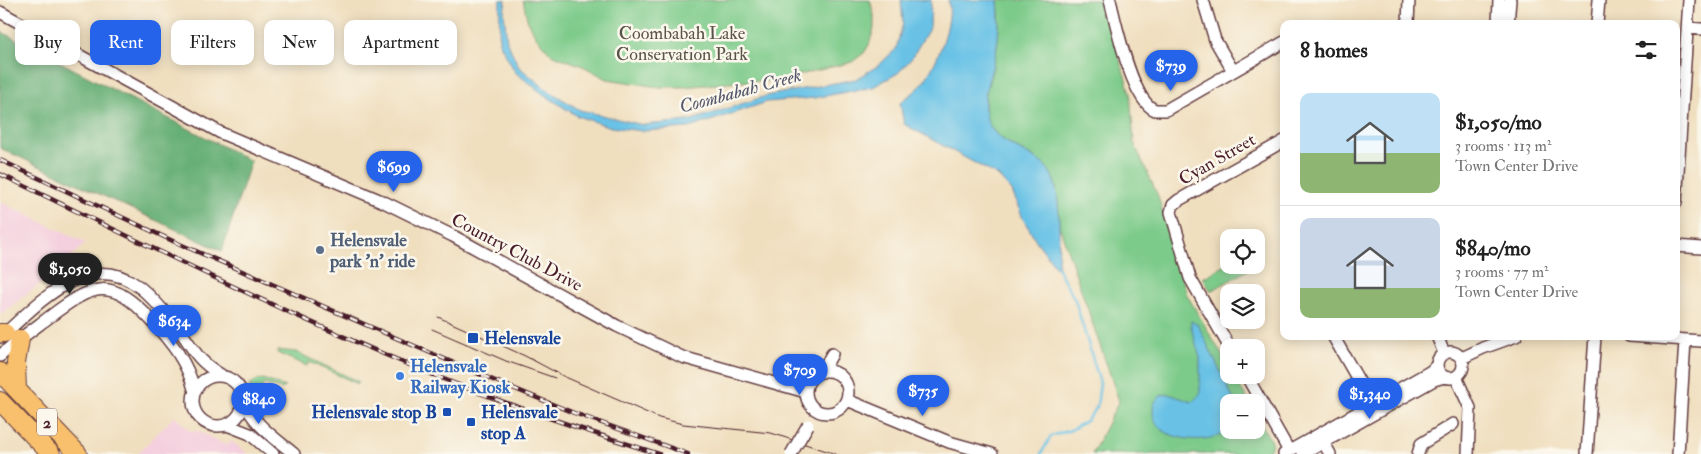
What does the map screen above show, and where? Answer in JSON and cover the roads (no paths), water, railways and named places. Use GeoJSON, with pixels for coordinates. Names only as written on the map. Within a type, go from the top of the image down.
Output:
{"type":"FeatureCollection","features":[{"type":"Feature","properties":{"kind":"highway"},"geometry":{"type":"LineString","coordinates":[[6,336],[16,363],[16,390]]}},
{"type":"Feature","properties":{"kind":"highway","name":"2"},"geometry":{"type":"LineString","coordinates":[[0,372],[78,454]]}},
{"type":"Feature","properties":{"kind":"highway","name":"2"},"geometry":{"type":"LineString","coordinates":[[2,404],[51,454]]}},
{"type":"Feature","properties":{"kind":"street"},"geometry":{"type":"LineString","coordinates":[[1110,0],[1129,70],[1146,103],[1151,109],[1158,111],[1166,110],[1280,44]]}},
{"type":"Feature","properties":{"kind":"street"},"geometry":{"type":"LineString","coordinates":[[1203,0],[1215,40],[1233,71]]}},
{"type":"Feature","properties":{"kind":"street"},"geometry":{"type":"LineString","coordinates":[[1408,20],[1409,0]]}},
{"type":"Feature","properties":{"kind":"street"},"geometry":{"type":"LineString","coordinates":[[1498,20],[1499,0]]}},
{"type":"Feature","properties":{"kind":"street"},"geometry":{"type":"LineString","coordinates":[[1508,20],[1510,0]]}},
{"type":"Feature","properties":{"kind":"street"},"geometry":{"type":"LineString","coordinates":[[1597,20],[1598,0]]}},
{"type":"Feature","properties":{"kind":"street"},"geometry":{"type":"LineString","coordinates":[[1680,139],[1689,0]]}},
{"type":"Feature","properties":{"kind":"street","name":"Country Club Drive"},"geometry":{"type":"LineString","coordinates":[[0,12],[221,132],[407,214],[617,326],[682,357],[806,392]]}},
{"type":"Feature","properties":{"kind":"street"},"geometry":{"type":"LineString","coordinates":[[1687,28],[1701,29]]}},
{"type":"Feature","properties":{"kind":"street","name":"Cyan Street"},"geometry":{"type":"LineString","coordinates":[[1225,339],[1190,278],[1171,212],[1173,205],[1179,200],[1280,143]]}},
{"type":"Feature","properties":{"kind":"street"},"geometry":{"type":"LineString","coordinates":[[1680,246],[1701,248]]}},
{"type":"Feature","properties":{"kind":"street"},"geometry":{"type":"LineString","coordinates":[[0,356],[6,336],[64,284],[84,276],[112,275],[128,280],[140,287],[179,330],[198,359],[221,376]]}},
{"type":"Feature","properties":{"kind":"street"},"geometry":{"type":"LineString","coordinates":[[6,336],[78,296],[95,290],[108,290],[133,301],[164,334],[181,356],[194,390],[193,403],[201,418],[213,425],[227,425],[250,434],[273,454]]}},
{"type":"Feature","properties":{"kind":"street"},"geometry":{"type":"LineString","coordinates":[[1335,340],[1372,404]]}},
{"type":"Feature","properties":{"kind":"street"},"geometry":{"type":"LineString","coordinates":[[1439,340],[1444,354]]}},
{"type":"Feature","properties":{"kind":"street"},"geometry":{"type":"LineString","coordinates":[[1462,358],[1505,340]]}},
{"type":"Feature","properties":{"kind":"street"},"geometry":{"type":"LineString","coordinates":[[1587,454],[1595,340]]}},
{"type":"Feature","properties":{"kind":"street"},"geometry":{"type":"LineString","coordinates":[[1680,340],[1701,341]]}},
{"type":"Feature","properties":{"kind":"street"},"geometry":{"type":"LineString","coordinates":[[1678,454],[1685,340]]}},
{"type":"Feature","properties":{"kind":"street"},"geometry":{"type":"LineString","coordinates":[[1251,384],[1287,452],[1321,438],[1434,380],[1450,377],[1464,367],[1462,358],[1452,352],[1444,354],[1431,371],[1372,404],[1321,438],[1303,454]]}},
{"type":"Feature","properties":{"kind":"street"},"geometry":{"type":"LineString","coordinates":[[1437,365],[1439,372],[1450,377],[1470,408],[1468,454]]}},
{"type":"Feature","properties":{"kind":"street"},"geometry":{"type":"LineString","coordinates":[[783,386],[828,372],[841,376],[846,384],[847,400],[842,408],[832,413],[815,408],[806,392],[810,379]]}},
{"type":"Feature","properties":{"kind":"street"},"geometry":{"type":"LineString","coordinates":[[194,390],[207,378],[227,377],[237,384],[248,412],[260,425],[294,454]]}},
{"type":"Feature","properties":{"kind":"street"},"geometry":{"type":"LineString","coordinates":[[847,400],[949,442],[992,454]]}},
{"type":"Feature","properties":{"kind":"street"},"geometry":{"type":"LineString","coordinates":[[227,425],[238,417],[244,401]]}},
{"type":"Feature","properties":{"kind":"street"},"geometry":{"type":"LineString","coordinates":[[792,454],[815,408]]}},
{"type":"Feature","properties":{"kind":"street"},"geometry":{"type":"LineString","coordinates":[[1418,454],[1421,444],[1453,424]]}},
{"type":"Feature","properties":{"kind":"street"},"geometry":{"type":"LineString","coordinates":[[1321,438],[1330,454]]}},
{"type":"Feature","properties":{"kind":"water"},"geometry":{"type":"Polygon","coordinates":[[[500,0],[506,0],[504,12],[507,42],[519,67],[546,89],[580,110],[643,125],[689,121],[766,96],[856,79],[879,65],[896,49],[903,23],[901,0],[931,0],[930,27],[911,59],[898,73],[873,87],[814,98],[767,102],[689,128],[642,131],[611,127],[577,116],[543,94],[515,72],[499,42],[500,0]]]}},
{"type":"Feature","properties":{"kind":"water"},"geometry":{"type":"Polygon","coordinates":[[[948,0],[998,0],[999,23],[997,45],[986,90],[985,111],[991,128],[997,135],[1042,163],[1053,178],[1059,218],[1058,270],[1023,219],[1012,191],[998,176],[904,124],[900,103],[921,85],[938,57],[949,19],[948,0]]]}},
{"type":"Feature","properties":{"kind":"water"},"geometry":{"type":"Polygon","coordinates":[[[1191,321],[1198,325],[1220,371],[1220,384],[1226,384],[1231,394],[1220,394],[1220,435],[1210,438],[1184,438],[1172,435],[1162,429],[1155,421],[1153,411],[1155,402],[1162,395],[1168,394],[1192,402],[1200,394],[1200,358],[1191,321]]]}},
{"type":"Feature","properties":{"kind":"waterway"},"geometry":{"type":"LineString","coordinates":[[1041,454],[1051,436],[1071,430],[1086,421],[1097,407],[1100,383],[1075,300],[1057,267]]}},
{"type":"Feature","properties":{"kind":"tram line"},"geometry":{"type":"LineString","coordinates":[[438,317],[525,356],[563,376],[659,418],[683,424],[771,433],[836,454]]}},
{"type":"Feature","properties":{"kind":"tram line"},"geometry":{"type":"LineString","coordinates":[[432,329],[506,361],[555,378]]}},
{"type":"Feature","properties":{"kind":"railway"},"geometry":{"type":"LineString","coordinates":[[0,160],[175,242],[493,380],[574,413],[688,454]]}},
{"type":"Feature","properties":{"kind":"railway"},"geometry":{"type":"LineString","coordinates":[[0,174],[219,280],[385,355],[495,399],[659,454]]}},
{"type":"Feature","properties":{"kind":"place","name":"Helensvale park 'n' ride"},"geometry":{"type":"Point","coordinates":[320,250]}},
{"type":"Feature","properties":{"kind":"place","name":"Helensvale"},"geometry":{"type":"Point","coordinates":[473,338]}},
{"type":"Feature","properties":{"kind":"place","name":"Helensvale Railway Kiosk"},"geometry":{"type":"Point","coordinates":[400,376]}},
{"type":"Feature","properties":{"kind":"place","name":"Helensvale stop B"},"geometry":{"type":"Point","coordinates":[447,412]}},
{"type":"Feature","properties":{"kind":"place","name":"Helensvale stop A"},"geometry":{"type":"Point","coordinates":[471,422]}},
{"type":"Feature","properties":{"kind":"park label","name":"Coombabah Lake Conservation Park"},"geometry":{"type":"Point","coordinates":[682,43]}},
{"type":"Feature","properties":{"kind":"water label","name":"Coombabah Creek"},"geometry":{"type":"Point","coordinates":[740,90]}}]}
